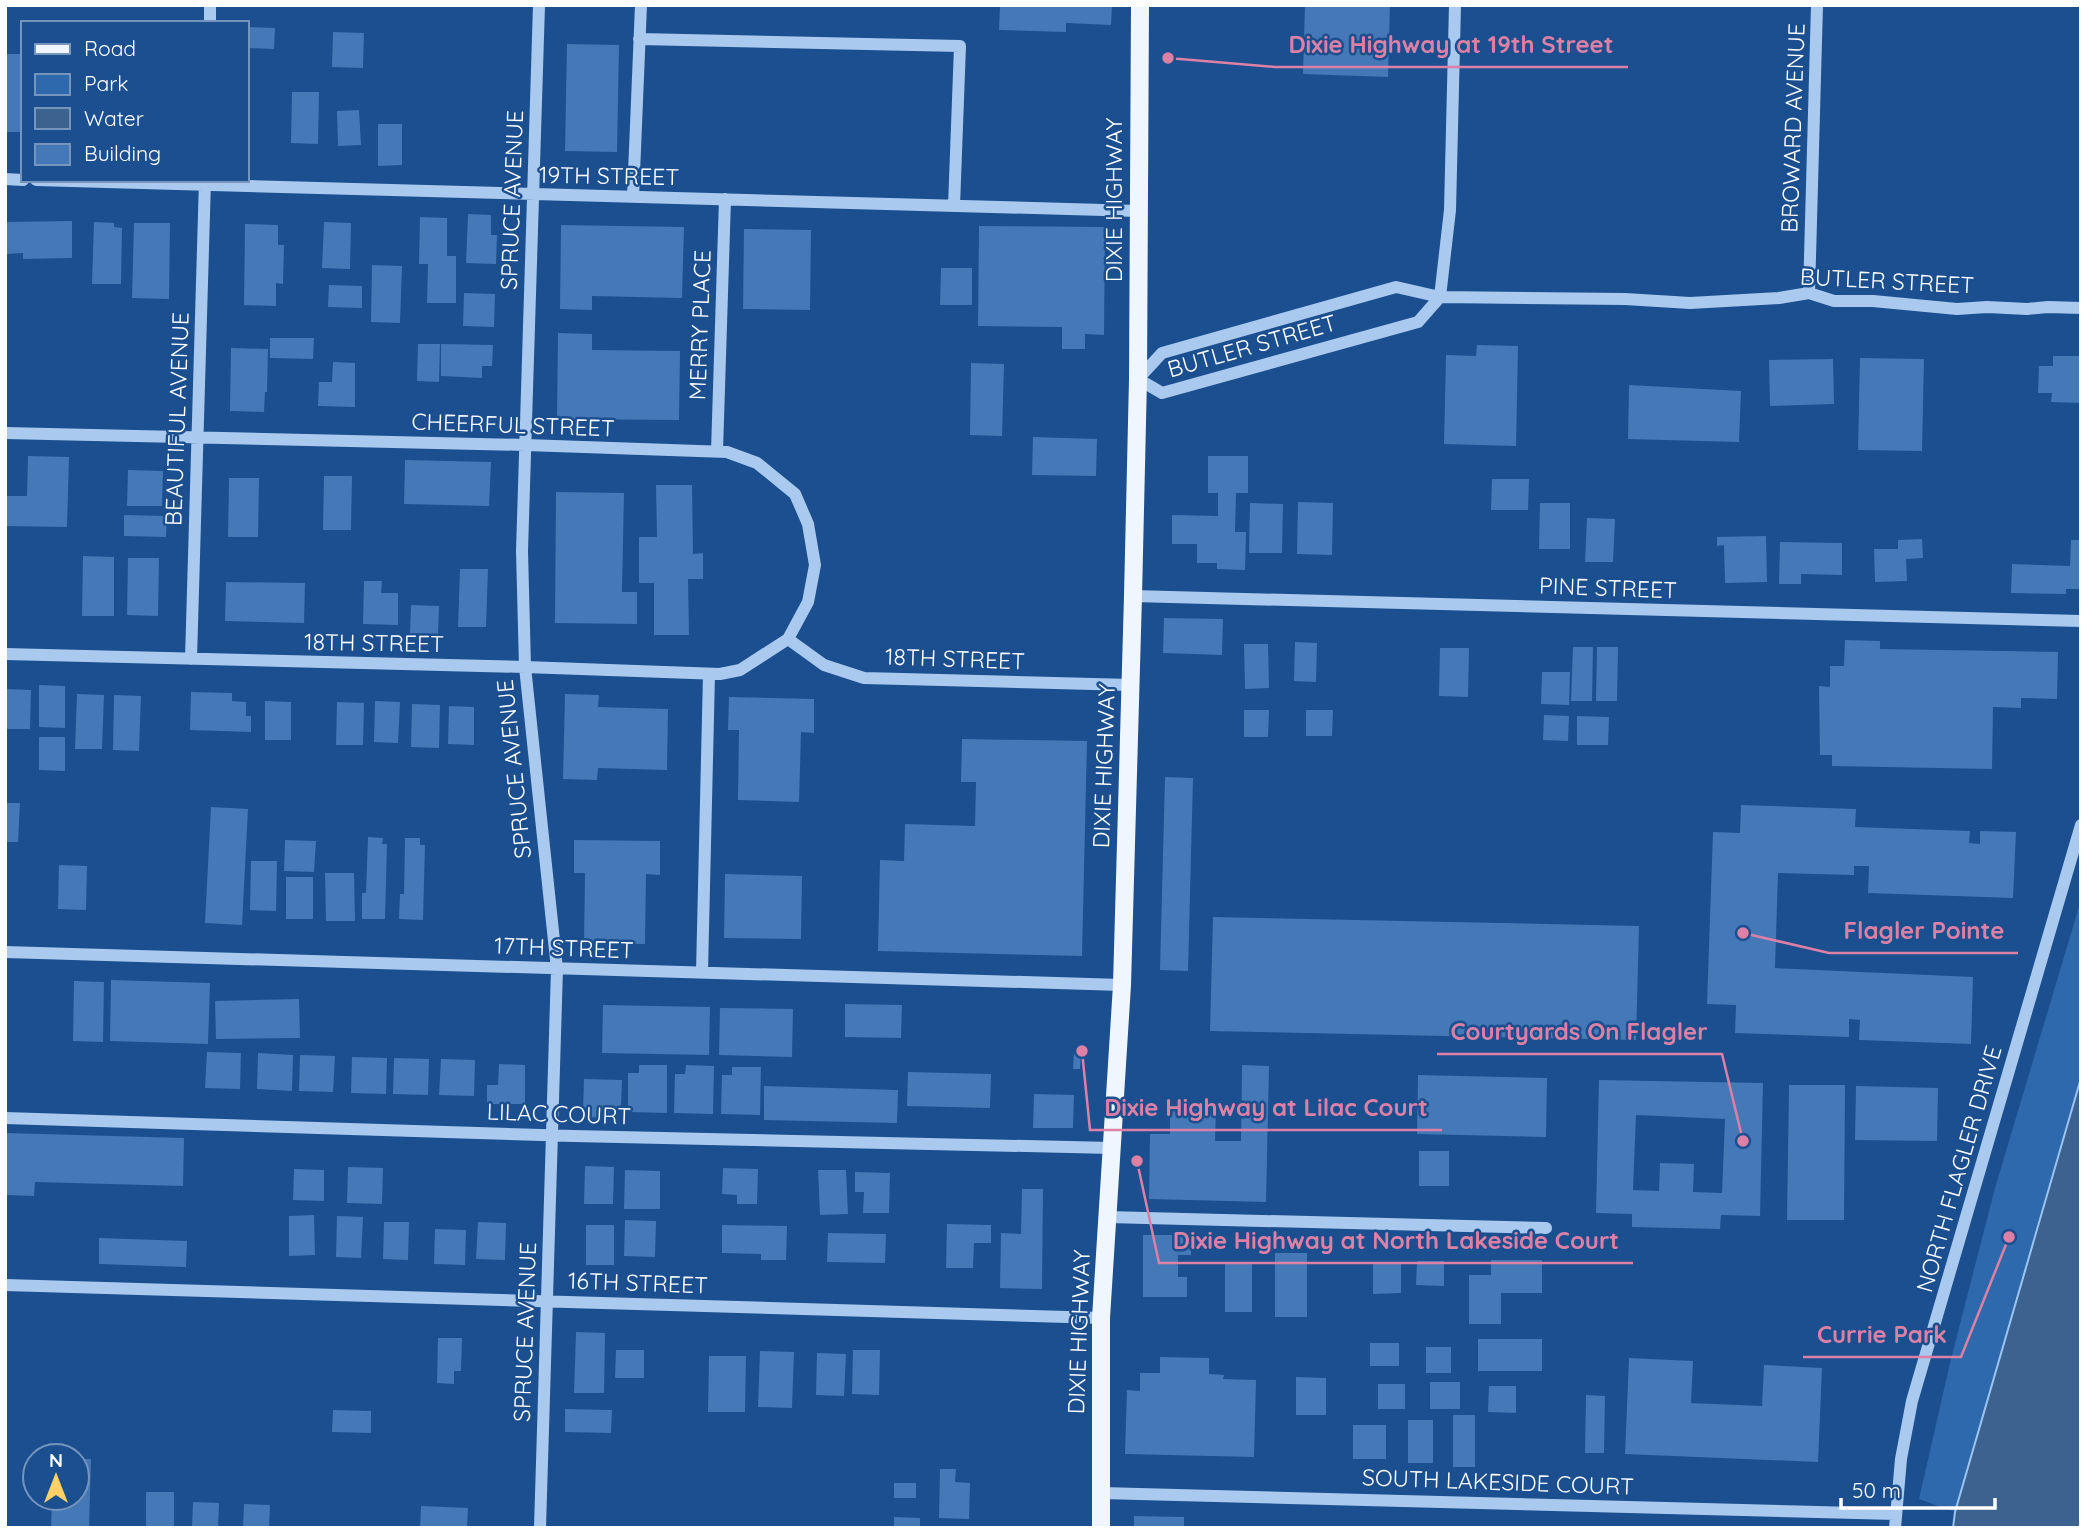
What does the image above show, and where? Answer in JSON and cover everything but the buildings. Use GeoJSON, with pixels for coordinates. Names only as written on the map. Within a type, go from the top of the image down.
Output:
{"type":"FeatureCollection","features":[{"type":"Feature","properties":{"kind":"main road","name":"DIXIE HIGHWAY"},"geometry":{"type":"LineString","coordinates":[[1101,1528],[1101,1318],[1122,985],[1131,684],[1138,379],[1140,5]]}},
{"type":"Feature","properties":{"kind":"street","name":"SPRUCE AVENUE"},"geometry":{"type":"LineString","coordinates":[[538,5],[523,551],[525,667],[557,969],[540,1528]]}},
{"type":"Feature","properties":{"kind":"street"},"geometry":{"type":"LineString","coordinates":[[633,197],[640,5]]}},
{"type":"Feature","properties":{"kind":"street"},"geometry":{"type":"LineString","coordinates":[[1440,296],[1450,210],[1455,5]]}},
{"type":"Feature","properties":{"kind":"street","name":"BROWARD AVENUE"},"geometry":{"type":"LineString","coordinates":[[1809,293],[1817,5]]}},
{"type":"Feature","properties":{"kind":"street"},"geometry":{"type":"LineString","coordinates":[[639,39],[960,46],[954,206]]}},
{"type":"Feature","properties":{"kind":"street","name":"19TH STREET"},"geometry":{"type":"LineString","coordinates":[[149,182],[1138,211]]}},
{"type":"Feature","properties":{"kind":"street","name":"BEAUTIFUL AVENUE"},"geometry":{"type":"LineString","coordinates":[[191,659],[205,183]]}},
{"type":"Feature","properties":{"kind":"street","name":"MERRY PLACE"},"geometry":{"type":"LineString","coordinates":[[717,452],[725,200]]}},
{"type":"Feature","properties":{"kind":"street","name":"BUTLER STREET"},"geometry":{"type":"LineString","coordinates":[[1440,296],[1418,322],[1162,393],[1138,379],[1162,353],[1396,287],[1440,296],[1625,299],[1690,303],[1779,298],[1809,293],[1834,301],[1873,301],[1957,309],[2081,308]]}},
{"type":"Feature","properties":{"kind":"street","name":"CHEERFUL STREET"},"geometry":{"type":"LineString","coordinates":[[5,433],[727,452],[757,463],[795,494],[808,524],[815,565],[808,602],[788,639],[740,670]]}},
{"type":"Feature","properties":{"kind":"street","name":"PINE STREET"},"geometry":{"type":"LineString","coordinates":[[1133,596],[2081,621]]}},
{"type":"Feature","properties":{"kind":"street","name":"18TH STREET"},"geometry":{"type":"LineString","coordinates":[[788,639],[824,665],[864,678],[1131,684]]}},
{"type":"Feature","properties":{"kind":"street","name":"18TH STREET"},"geometry":{"type":"LineString","coordinates":[[5,654],[709,674],[740,670]]}},
{"type":"Feature","properties":{"kind":"street"},"geometry":{"type":"LineString","coordinates":[[702,972],[709,674]]}},
{"type":"Feature","properties":{"kind":"street","name":"NORTH FLAGLER DRIVE"},"geometry":{"type":"LineString","coordinates":[[1895,1521],[1901,1459],[1912,1401],[2081,825]]}},
{"type":"Feature","properties":{"kind":"street","name":"17TH STREET"},"geometry":{"type":"LineString","coordinates":[[5,952],[1122,985]]}},
{"type":"Feature","properties":{"kind":"street","name":"LILAC COURT"},"geometry":{"type":"LineString","coordinates":[[5,1118],[552,1135],[1112,1148]]}},
{"type":"Feature","properties":{"kind":"street"},"geometry":{"type":"LineString","coordinates":[[1107,1217],[1546,1228]]}},
{"type":"Feature","properties":{"kind":"street","name":"16TH STREET"},"geometry":{"type":"LineString","coordinates":[[5,1286],[1101,1318]]}},
{"type":"Feature","properties":{"kind":"street","name":"SOUTH LAKESIDE COURT"},"geometry":{"type":"LineString","coordinates":[[1101,1493],[1895,1521]]}},
{"type":"Feature","properties":{"kind":"green space"},"geometry":{"type":"Polygon","coordinates":[[[2081,900],[2081,1078],[1955,1512],[1919,1499],[1950,1363],[1995,1188],[2081,900]]]}},
{"type":"Feature","properties":{"kind":"water"},"geometry":{"type":"Polygon","coordinates":[[[2081,1078],[2081,1528],[1953,1528],[1955,1512],[2081,1078]]]}},
{"type":"Feature","properties":{"kind":"place","name":"Dixie Highway at 19th Street"},"geometry":{"type":"Point","coordinates":[1168,58]}},
{"type":"Feature","properties":{"kind":"place","name":"Flagler Pointe"},"geometry":{"type":"Point","coordinates":[1743,933]}},
{"type":"Feature","properties":{"kind":"place","name":"Dixie Highway at Lilac Court"},"geometry":{"type":"Point","coordinates":[1082,1051]}},
{"type":"Feature","properties":{"kind":"place","name":"Courtyards On Flagler"},"geometry":{"type":"Point","coordinates":[1743,1141]}},
{"type":"Feature","properties":{"kind":"place","name":"Dixie Highway at North Lakeside Court"},"geometry":{"type":"Point","coordinates":[1137,1161]}},
{"type":"Feature","properties":{"kind":"place","name":"Currie Park"},"geometry":{"type":"Point","coordinates":[2009,1237]}}]}
